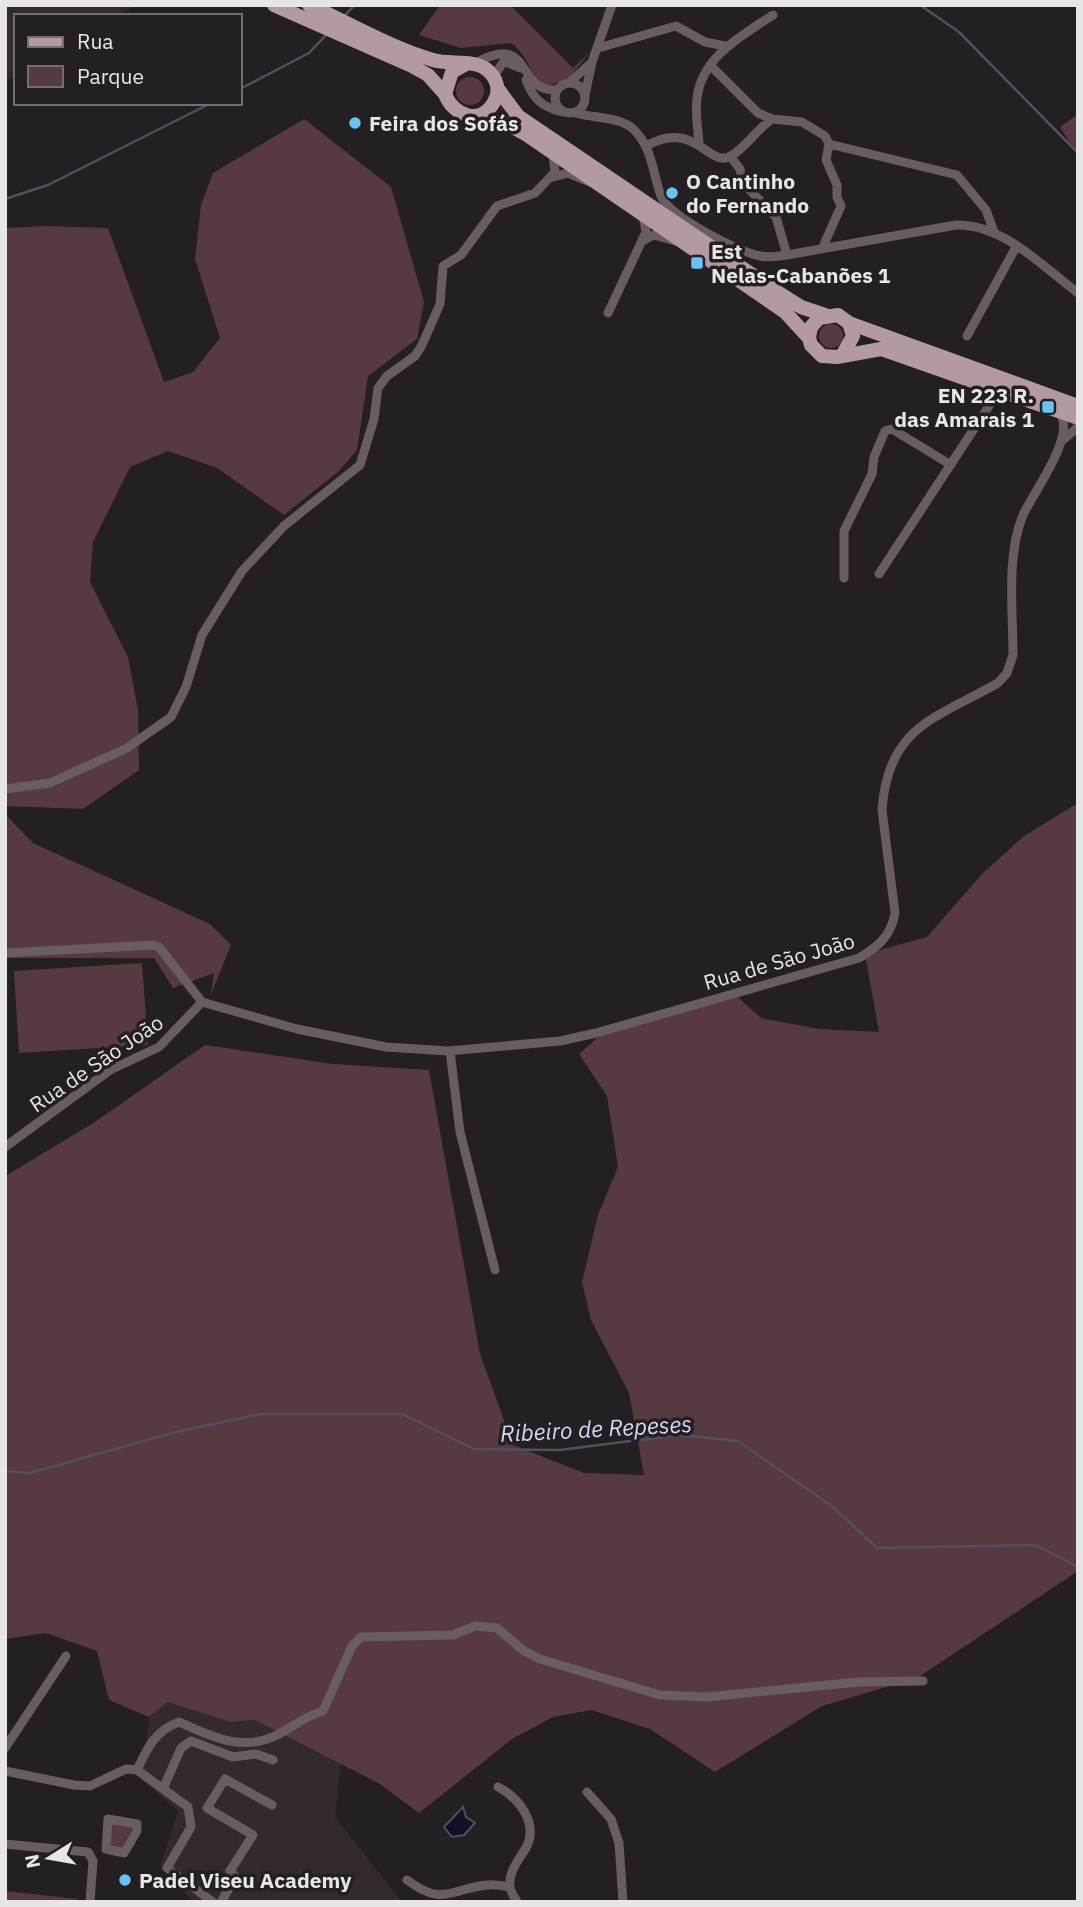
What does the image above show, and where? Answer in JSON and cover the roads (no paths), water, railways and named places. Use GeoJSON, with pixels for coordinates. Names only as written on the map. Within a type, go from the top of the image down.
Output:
{"type":"FeatureCollection","features":[{"type":"Feature","properties":{"kind":"main road"},"geometry":{"type":"LineString","coordinates":[[274,5],[428,75],[445,94],[454,110],[509,125],[598,183],[664,215],[802,307],[825,315],[838,315],[849,323],[1078,406]]}},
{"type":"Feature","properties":{"kind":"main road"},"geometry":{"type":"LineString","coordinates":[[309,5],[435,61],[470,64],[496,83],[518,117],[793,318],[822,356],[829,358],[881,349],[1078,418]]}},
{"type":"Feature","properties":{"kind":"main road"},"geometry":{"type":"LineString","coordinates":[[445,94],[448,78],[470,64]]}},
{"type":"Feature","properties":{"kind":"main road"},"geometry":{"type":"LineString","coordinates":[[470,116],[486,112],[496,98],[496,83]]}},
{"type":"Feature","properties":{"kind":"main road"},"geometry":{"type":"LineString","coordinates":[[809,338],[814,321],[825,315]]}},
{"type":"Feature","properties":{"kind":"main road"},"geometry":{"type":"LineString","coordinates":[[843,354],[853,336],[849,323]]}},
{"type":"Feature","properties":{"kind":"street"},"geometry":{"type":"LineString","coordinates":[[576,113],[583,106],[592,62],[612,5]]}},
{"type":"Feature","properties":{"kind":"street"},"geometry":{"type":"LineString","coordinates":[[699,143],[696,101],[699,84],[725,47],[773,15]]}},
{"type":"Feature","properties":{"kind":"street"},"geometry":{"type":"LineString","coordinates":[[598,48],[676,26],[705,42],[725,47]]}},
{"type":"Feature","properties":{"kind":"street"},"geometry":{"type":"LineString","coordinates":[[470,64],[488,56],[509,55],[524,65],[534,85],[543,91],[556,90],[569,83],[592,62]]}},
{"type":"Feature","properties":{"kind":"street"},"geometry":{"type":"LineString","coordinates":[[496,83],[504,61],[516,64],[522,69],[535,99],[545,108],[624,123],[646,146],[662,198],[664,215]]}},
{"type":"Feature","properties":{"kind":"street"},"geometry":{"type":"LineString","coordinates":[[710,65],[758,113],[772,119],[813,126],[829,144],[845,150],[908,161],[957,175],[986,210],[994,232]]}},
{"type":"Feature","properties":{"kind":"street"},"geometry":{"type":"LineString","coordinates":[[569,83],[579,86],[585,95]]}},
{"type":"Feature","properties":{"kind":"street"},"geometry":{"type":"LineString","coordinates":[[556,90],[555,105],[562,112]]}},
{"type":"Feature","properties":{"kind":"street"},"geometry":{"type":"LineString","coordinates":[[646,146],[662,137],[684,137],[699,143],[708,154],[720,158],[730,156],[772,119]]}},
{"type":"Feature","properties":{"kind":"street"},"geometry":{"type":"LineString","coordinates":[[822,248],[841,206],[837,197],[837,185],[825,160],[829,144]]}},
{"type":"Feature","properties":{"kind":"street"},"geometry":{"type":"LineString","coordinates":[[553,152],[556,166],[553,177]]}},
{"type":"Feature","properties":{"kind":"street"},"geometry":{"type":"LineString","coordinates":[[730,156],[740,169],[743,183],[776,217],[787,255]]}},
{"type":"Feature","properties":{"kind":"street"},"geometry":{"type":"LineString","coordinates":[[5,789],[50,783],[127,748],[171,717],[186,687],[202,635],[242,571],[284,526],[360,465],[374,419],[378,388],[392,371],[415,356],[421,347],[440,304],[443,266],[461,255],[497,206],[535,193],[553,177],[568,173],[582,181],[598,183]]}},
{"type":"Feature","properties":{"kind":"street"},"geometry":{"type":"LineString","coordinates":[[608,313],[646,232],[643,207],[662,198]]}},
{"type":"Feature","properties":{"kind":"street"},"geometry":{"type":"LineString","coordinates":[[662,198],[696,227],[741,251],[764,257],[956,225],[974,225],[994,232],[1078,293]]}},
{"type":"Feature","properties":{"kind":"street"},"geometry":{"type":"LineString","coordinates":[[642,241],[654,235],[668,241],[686,242]]}},
{"type":"Feature","properties":{"kind":"street"},"geometry":{"type":"LineString","coordinates":[[967,336],[1016,247]]}},
{"type":"Feature","properties":{"kind":"street"},"geometry":{"type":"LineString","coordinates":[[879,574],[997,389]]}},
{"type":"Feature","properties":{"kind":"street"},"geometry":{"type":"LineString","coordinates":[[1059,411],[1065,424],[1061,443]]}},
{"type":"Feature","properties":{"kind":"street"},"geometry":{"type":"LineString","coordinates":[[1061,443],[1078,427]]}},
{"type":"Feature","properties":{"kind":"street"},"geometry":{"type":"LineString","coordinates":[[844,578],[845,531],[872,474],[874,457],[885,431],[892,429],[951,465]]}},
{"type":"Feature","properties":{"kind":"street","name":"Rua de São João"},"geometry":{"type":"LineString","coordinates":[[5,1147],[110,1070],[159,1047],[202,1002],[297,1029],[386,1047],[450,1051],[560,1041],[596,1033],[859,958],[876,948],[893,926],[895,913],[882,810],[884,793],[896,754],[915,730],[998,683],[1007,673],[1013,655],[1014,565],[1022,517],[1061,443]]}},
{"type":"Feature","properties":{"kind":"street"},"geometry":{"type":"LineString","coordinates":[[5,953],[153,945],[159,947],[202,1002]]}},
{"type":"Feature","properties":{"kind":"street"},"geometry":{"type":"LineString","coordinates":[[450,1051],[460,1132],[495,1270]]}},
{"type":"Feature","properties":{"kind":"street"},"geometry":{"type":"LineString","coordinates":[[137,1770],[148,1747],[164,1727],[179,1721],[224,1742],[256,1744],[280,1734],[305,1716],[323,1711],[352,1646],[361,1637],[453,1635],[475,1626],[497,1628],[524,1651],[540,1659],[660,1695],[708,1697],[858,1682],[923,1681]]}},
{"type":"Feature","properties":{"kind":"street"},"geometry":{"type":"LineString","coordinates":[[5,1748],[66,1656]]}},
{"type":"Feature","properties":{"kind":"street"},"geometry":{"type":"LineString","coordinates":[[163,1789],[181,1748],[191,1741],[233,1756],[256,1754],[273,1760]]}},
{"type":"Feature","properties":{"kind":"street"},"geometry":{"type":"LineString","coordinates":[[5,1771],[90,1786],[126,1769],[137,1770],[188,1807],[191,1827],[167,1868],[213,1902]]}},
{"type":"Feature","properties":{"kind":"street"},"geometry":{"type":"LineString","coordinates":[[221,1902],[236,1877],[230,1871],[253,1835],[207,1808],[225,1779],[272,1805]]}},
{"type":"Feature","properties":{"kind":"street"},"geometry":{"type":"LineString","coordinates":[[498,1787],[513,1795],[529,1820],[528,1844],[513,1867],[510,1887],[517,1902]]}},
{"type":"Feature","properties":{"kind":"street"},"geometry":{"type":"LineString","coordinates":[[587,1792],[611,1819],[619,1843],[619,1901]]}},
{"type":"Feature","properties":{"kind":"street"},"geometry":{"type":"LineString","coordinates":[[108,1819],[135,1822],[137,1831],[124,1853],[108,1852],[106,1841],[108,1819]]}},
{"type":"Feature","properties":{"kind":"street"},"geometry":{"type":"LineString","coordinates":[[5,1844],[88,1852],[99,1849],[106,1841]]}},
{"type":"Feature","properties":{"kind":"street"},"geometry":{"type":"LineString","coordinates":[[88,1852],[93,1866],[90,1902]]}},
{"type":"Feature","properties":{"kind":"street"},"geometry":{"type":"LineString","coordinates":[[93,1866],[97,1860],[119,1852]]}},
{"type":"Feature","properties":{"kind":"street"},"geometry":{"type":"LineString","coordinates":[[407,1880],[422,1893],[446,1898],[487,1885],[510,1887]]}},
{"type":"Feature","properties":{"kind":"waterway"},"geometry":{"type":"LineString","coordinates":[[344,16],[355,5]]}},
{"type":"Feature","properties":{"kind":"waterway"},"geometry":{"type":"LineString","coordinates":[[920,5],[959,32],[1078,153]]}},
{"type":"Feature","properties":{"kind":"waterway","name":"Ribeiro de Repeses"},"geometry":{"type":"LineString","coordinates":[[242,88],[309,53],[327,34]]}},
{"type":"Feature","properties":{"kind":"waterway","name":"Ribeiro de Repeses"},"geometry":{"type":"LineString","coordinates":[[5,199],[48,185],[207,105]]}},
{"type":"Feature","properties":{"kind":"waterway","name":"Ribeiro de Repeses"},"geometry":{"type":"LineString","coordinates":[[5,1471],[30,1473],[172,1433],[260,1414],[402,1414],[474,1449],[560,1450],[678,1435],[738,1441],[833,1507],[877,1548],[1036,1545],[1078,1567]]}},
{"type":"Feature","properties":{"kind":"place","name":"Feira dos Sofás"},"geometry":{"type":"Point","coordinates":[355,123]}},
{"type":"Feature","properties":{"kind":"place","name":"O Cantinho do Fernando"},"geometry":{"type":"Point","coordinates":[672,193]}},
{"type":"Feature","properties":{"kind":"place","name":"Est Nelas-Cabanões 1"},"geometry":{"type":"Point","coordinates":[697,263]}},
{"type":"Feature","properties":{"kind":"place","name":"EN 223 R. das Amarais 1"},"geometry":{"type":"Point","coordinates":[1048,407]}},
{"type":"Feature","properties":{"kind":"place","name":"Padel Viseu Academy"},"geometry":{"type":"Point","coordinates":[125,1880]}}]}
